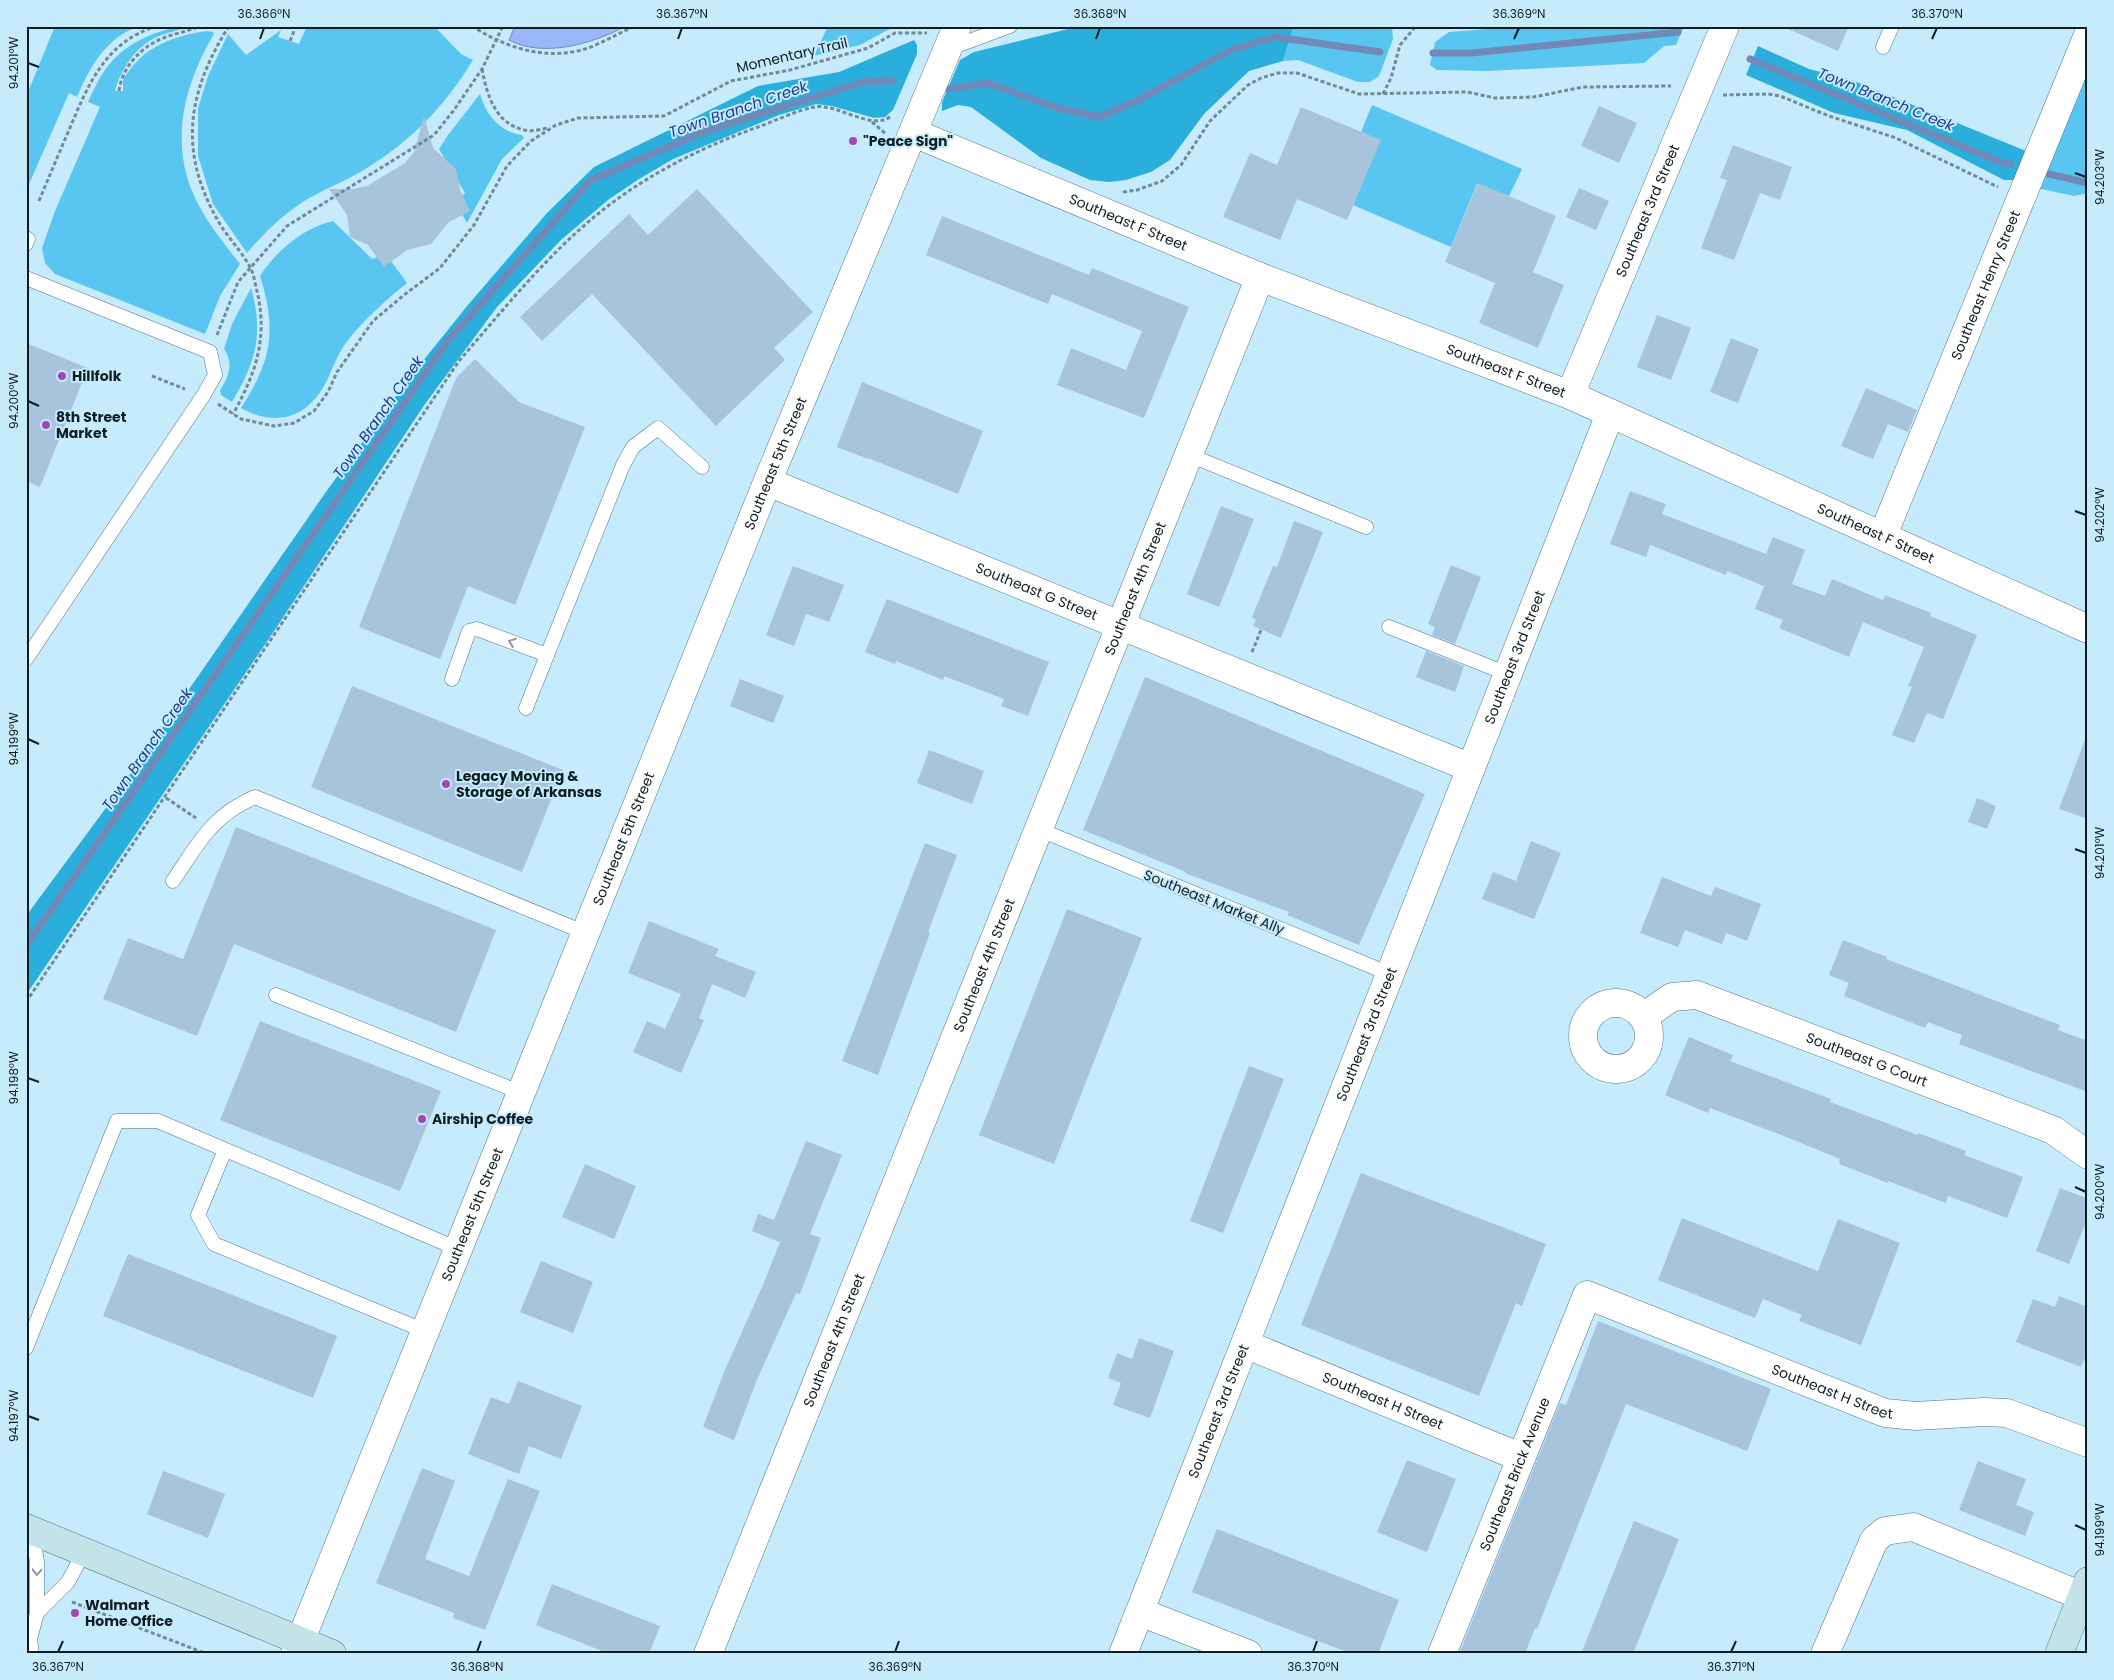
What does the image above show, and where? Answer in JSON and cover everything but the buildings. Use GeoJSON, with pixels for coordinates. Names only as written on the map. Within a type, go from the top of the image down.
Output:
{"type":"FeatureCollection","features":[{"type":"Feature","properties":{"kind":"main road"},"geometry":{"type":"LineString","coordinates":[[29,1529],[297,1647],[332,1654]]}},
{"type":"Feature","properties":{"kind":"main road"},"geometry":{"type":"LineString","coordinates":[[2059,1654],[2085,1589]]}},
{"type":"Feature","properties":{"kind":"street","name":"Southeast 3rd Street"},"geometry":{"type":"LineString","coordinates":[[1570,395],[1725,26]]}},
{"type":"Feature","properties":{"kind":"street","name":"Southeast Henry Street"},"geometry":{"type":"LineString","coordinates":[[1883,535],[2088,35]]}},
{"type":"Feature","properties":{"kind":"street","name":"Southeast 5th Street"},"geometry":{"type":"LineString","coordinates":[[297,1647],[768,482],[901,134],[945,36]]}},
{"type":"Feature","properties":{"kind":"street","name":"Southeast F Street"},"geometry":{"type":"LineString","coordinates":[[901,134],[1260,277],[1570,395],[2088,629]]}},
{"type":"Feature","properties":{"kind":"street","name":"Southeast 4th Street"},"geometry":{"type":"LineString","coordinates":[[708,1654],[1260,277]]}},
{"type":"Feature","properties":{"kind":"street","name":"Southeast 3rd Street"},"geometry":{"type":"LineString","coordinates":[[1123,1654],[1610,414]]}},
{"type":"Feature","properties":{"kind":"street","name":"Southeast G Street"},"geometry":{"type":"LineString","coordinates":[[768,482],[1472,768]]}},
{"type":"Feature","properties":{"kind":"street","name":"Southeast G Court"},"geometry":{"type":"LineString","coordinates":[[1644,1017],[1672,997],[1697,995],[2053,1130],[2088,1155]]}},
{"type":"Feature","properties":{"kind":"street","name":"Southeast H Street"},"geometry":{"type":"LineString","coordinates":[[1587,1295],[1885,1413],[1916,1416],[1984,1412],[2007,1413],[2088,1443]]}},
{"type":"Feature","properties":{"kind":"street","name":"Southeast Brick Avenue"},"geometry":{"type":"LineString","coordinates":[[1442,1654],[1587,1295]]}},
{"type":"Feature","properties":{"kind":"street","name":"Southeast H Street"},"geometry":{"type":"LineString","coordinates":[[1245,1344],[1520,1457]]}},
{"type":"Feature","properties":{"kind":"street"},"geometry":{"type":"LineString","coordinates":[[1825,1654],[1874,1540],[1886,1531],[1913,1528],[2085,1589]]}},
{"type":"Feature","properties":{"kind":"street"},"geometry":{"type":"LineString","coordinates":[[1140,1612],[1248,1654]]}},
{"type":"Feature","properties":{"kind":"lane"},"geometry":{"type":"LineString","coordinates":[[945,36],[1010,26]]}},
{"type":"Feature","properties":{"kind":"lane"},"geometry":{"type":"LineString","coordinates":[[1883,48],[1892,26]]}},
{"type":"Feature","properties":{"kind":"lane"},"geometry":{"type":"LineString","coordinates":[[26,238],[28,239],[26,244]]}},
{"type":"Feature","properties":{"kind":"lane"},"geometry":{"type":"LineString","coordinates":[[26,278],[210,352],[215,375],[203,396],[26,659]]}},
{"type":"Feature","properties":{"kind":"lane"},"geometry":{"type":"LineString","coordinates":[[526,708],[623,465],[633,447],[658,428],[702,467]]}},
{"type":"Feature","properties":{"kind":"lane"},"geometry":{"type":"LineString","coordinates":[[1188,454],[1366,527]]}},
{"type":"Feature","properties":{"kind":"lane"},"geometry":{"type":"LineString","coordinates":[[1389,627],[1508,674]]}},
{"type":"Feature","properties":{"kind":"lane"},"geometry":{"type":"LineString","coordinates":[[452,679],[469,631],[477,629],[547,655]]}},
{"type":"Feature","properties":{"kind":"lane"},"geometry":{"type":"LineString","coordinates":[[172,881],[210,827],[237,806],[255,797],[586,933]]}},
{"type":"Feature","properties":{"kind":"lane","name":"Southeast Market Ally"},"geometry":{"type":"LineString","coordinates":[[1038,830],[1390,974]]}},
{"type":"Feature","properties":{"kind":"lane"},"geometry":{"type":"LineString","coordinates":[[276,995],[522,1094]]}},
{"type":"Feature","properties":{"kind":"lane"},"geometry":{"type":"LineString","coordinates":[[26,1348],[117,1120],[158,1121],[458,1249]]}},
{"type":"Feature","properties":{"kind":"lane"},"geometry":{"type":"LineString","coordinates":[[225,1150],[198,1214],[214,1244],[425,1331]]}},
{"type":"Feature","properties":{"kind":"lane"},"geometry":{"type":"LineString","coordinates":[[29,1529],[37,1562],[37,1614],[30,1639],[32,1654]]}},
{"type":"Feature","properties":{"kind":"lane"},"geometry":{"type":"LineString","coordinates":[[37,1614],[68,1582],[84,1552]]}},
{"type":"Feature","properties":{"kind":"path"},"geometry":{"type":"LineString","coordinates":[[39,200],[81,100],[102,64],[130,38],[158,26]]}},
{"type":"Feature","properties":{"kind":"path"},"geometry":{"type":"LineString","coordinates":[[119,91],[120,80],[126,69],[140,53],[157,41],[200,26]]}},
{"type":"Feature","properties":{"kind":"path"},"geometry":{"type":"LineString","coordinates":[[229,26],[207,65],[200,85],[193,109],[191,142],[195,167],[203,192],[217,220],[250,267],[260,304],[262,335],[257,362],[245,392],[233,414]]}},
{"type":"Feature","properties":{"kind":"path"},"geometry":{"type":"LineString","coordinates":[[290,41],[296,26]]}},
{"type":"Feature","properties":{"kind":"path"},"geometry":{"type":"LineString","coordinates":[[472,26],[497,40],[525,50],[552,55],[591,47],[635,26]]}},
{"type":"Feature","properties":{"kind":"path"},"geometry":{"type":"LineString","coordinates":[[210,352],[234,290],[250,267],[288,226],[434,135],[482,69],[503,26]]}},
{"type":"Feature","properties":{"kind":"path"},"geometry":{"type":"LineString","coordinates":[[1383,94],[1391,78],[1400,45],[1416,26]]}},
{"type":"Feature","properties":{"kind":"path","name":"Momentary Trail"},"geometry":{"type":"LineString","coordinates":[[212,400],[241,419],[274,426],[294,423],[314,410],[328,392],[337,372],[373,322],[404,295],[440,268],[474,225],[507,166],[530,141],[551,128],[578,118],[664,116],[731,81],[790,70],[868,48],[895,33],[945,36]]}},
{"type":"Feature","properties":{"kind":"path"},"geometry":{"type":"LineString","coordinates":[[482,69],[489,98],[500,115],[526,131],[551,128]]}},
{"type":"Feature","properties":{"kind":"path"},"geometry":{"type":"LineString","coordinates":[[1116,192],[1137,190],[1162,181],[1181,165],[1210,121],[1248,85],[1261,78],[1278,73],[1297,73],[1359,94],[1467,92],[1494,98],[1534,97],[1582,87],[1673,86]]}},
{"type":"Feature","properties":{"kind":"path"},"geometry":{"type":"LineString","coordinates":[[1720,94],[1727,96],[1768,94],[1780,96],[1829,116],[1896,138],[1992,186],[2014,190],[2028,182]]}},
{"type":"Feature","properties":{"kind":"path"},"geometry":{"type":"LineString","coordinates":[[26,1002],[166,798],[459,360],[528,280],[599,213],[643,182],[658,172],[738,134],[816,106],[837,110],[872,121],[880,131],[901,134]]}},
{"type":"Feature","properties":{"kind":"path"},"geometry":{"type":"LineString","coordinates":[[152,376],[187,390]]}},
{"type":"Feature","properties":{"kind":"path"},"geometry":{"type":"LineString","coordinates":[[166,798],[210,827]]}},
{"type":"Feature","properties":{"kind":"path"},"geometry":{"type":"LineString","coordinates":[[64,1599],[207,1654]]}},
{"type":"Feature","properties":{"kind":"shaded area"},"geometry":{"type":"Polygon","coordinates":[[[55,26],[140,26],[118,38],[101,54],[77,97],[69,93],[26,191],[26,97],[55,26]]]}},
{"type":"Feature","properties":{"kind":"shaded area"},"geometry":{"type":"Polygon","coordinates":[[[191,26],[161,35],[142,46],[125,67],[115,91],[123,91],[123,80],[126,75],[139,59],[153,48],[190,34],[204,31],[213,32],[214,34],[204,52],[189,90],[184,110],[182,150],[185,171],[196,201],[213,229],[240,264],[220,296],[205,334],[55,274],[45,263],[42,248],[55,211],[100,107],[88,102],[104,71],[125,49],[146,37],[168,29],[191,26]]]}},
{"type":"Feature","properties":{"kind":"shaded area"},"geometry":{"type":"Polygon","coordinates":[[[307,26],[434,26],[461,54],[473,60],[439,107],[413,134],[367,168],[294,208],[269,229],[247,253],[213,204],[198,156],[198,108],[208,76],[228,34],[246,55],[281,30],[278,37],[299,44],[307,26]]]}},
{"type":"Feature","properties":{"kind":"shaded area"},"geometry":{"type":"Polygon","coordinates":[[[515,26],[619,26],[622,28],[582,44],[567,47],[537,48],[509,40],[515,26]]]}},
{"type":"Feature","properties":{"kind":"shaded area"},"geometry":{"type":"Polygon","coordinates":[[[828,26],[895,26],[860,45],[814,56],[828,26]]]}},
{"type":"Feature","properties":{"kind":"shaded area"},"geometry":{"type":"Polygon","coordinates":[[[1080,26],[1294,26],[1283,61],[1249,71],[1204,114],[1170,160],[1151,172],[1126,180],[1109,182],[1090,180],[1041,158],[971,107],[958,105],[942,111],[942,102],[960,60],[974,52],[1080,26]]]}},
{"type":"Feature","properties":{"kind":"shaded area"},"geometry":{"type":"Polygon","coordinates":[[[1294,26],[1392,26],[1393,39],[1379,76],[1370,82],[1358,82],[1298,60],[1283,61],[1294,26]]]}},
{"type":"Feature","properties":{"kind":"shaded area"},"geometry":{"type":"Polygon","coordinates":[[[1524,26],[1684,26],[1676,45],[1664,46],[1644,63],[1488,71],[1437,70],[1430,65],[1435,42],[1449,32],[1524,26]]]}},
{"type":"Feature","properties":{"kind":"shaded area"},"geometry":{"type":"Polygon","coordinates":[[[914,40],[917,45],[917,54],[893,110],[885,117],[874,118],[832,106],[816,104],[779,115],[673,159],[608,200],[561,240],[497,307],[425,404],[268,640],[26,995],[26,916],[117,793],[328,489],[410,377],[468,305],[547,213],[594,167],[758,86],[839,72],[914,40]]]}},
{"type":"Feature","properties":{"kind":"shaded area"},"geometry":{"type":"Polygon","coordinates":[[[1758,46],[1809,69],[1849,79],[2031,153],[2021,180],[2004,180],[1907,130],[1834,113],[1746,75],[1758,46]]]}},
{"type":"Feature","properties":{"kind":"shaded area"},"geometry":{"type":"Polygon","coordinates":[[[2088,68],[2088,193],[2074,196],[2037,188],[2088,68]]]}},
{"type":"Feature","properties":{"kind":"shaded area"},"geometry":{"type":"Polygon","coordinates":[[[480,94],[486,109],[495,121],[507,130],[522,135],[524,138],[502,159],[467,223],[456,204],[465,193],[439,149],[480,94]]]}},
{"type":"Feature","properties":{"kind":"shaded area"},"geometry":{"type":"Polygon","coordinates":[[[1372,105],[1522,169],[1509,196],[1477,184],[1451,247],[1353,205],[1380,140],[1361,132],[1372,105]]]}},
{"type":"Feature","properties":{"kind":"shaded area"},"geometry":{"type":"Polygon","coordinates":[[[333,221],[372,259],[386,254],[407,283],[360,326],[342,348],[321,391],[304,409],[285,417],[274,418],[263,417],[241,408],[259,375],[268,344],[270,329],[269,313],[260,276],[274,257],[292,241],[311,229],[333,221]]]}},
{"type":"Feature","properties":{"kind":"shaded area"},"geometry":{"type":"Polygon","coordinates":[[[251,288],[257,320],[255,347],[247,374],[232,402],[221,395],[220,390],[226,380],[230,365],[224,349],[232,324],[251,288]]]}},
{"type":"Feature","properties":{"kind":"waterway","name":"Town Branch Creek"},"geometry":{"type":"LineString","coordinates":[[1433,53],[1472,53],[1678,32]]}},
{"type":"Feature","properties":{"kind":"waterway","name":"Town Branch Creek"},"geometry":{"type":"LineString","coordinates":[[948,89],[988,83],[1057,108],[1100,117],[1138,100],[1231,50],[1275,37],[1380,52]]}},
{"type":"Feature","properties":{"kind":"waterway","name":"Town Branch Creek"},"geometry":{"type":"LineString","coordinates":[[1750,59],[2000,162],[2011,164]]}},
{"type":"Feature","properties":{"kind":"waterway","name":"Town Branch Creek"},"geometry":{"type":"LineString","coordinates":[[26,946],[447,342],[591,180],[706,131],[863,82],[892,81]]}},
{"type":"Feature","properties":{"kind":"waterway","name":"Town Branch Creek"},"geometry":{"type":"LineString","coordinates":[[2049,174],[2088,183]]}},
{"type":"Feature","properties":{"kind":"place","name":"\"Peace Sign\""},"geometry":{"type":"Point","coordinates":[853,141]}},
{"type":"Feature","properties":{"kind":"place","name":"Hillfolk"},"geometry":{"type":"Point","coordinates":[62,376]}},
{"type":"Feature","properties":{"kind":"place","name":"8th Street Market"},"geometry":{"type":"Point","coordinates":[46,425]}},
{"type":"Feature","properties":{"kind":"place","name":"Legacy Moving & Storage of Arkansas"},"geometry":{"type":"Point","coordinates":[446,784]}},
{"type":"Feature","properties":{"kind":"place","name":"Airship Coffee"},"geometry":{"type":"Point","coordinates":[422,1119]}},
{"type":"Feature","properties":{"kind":"place","name":"Walmart Home Office"},"geometry":{"type":"Point","coordinates":[75,1613]}}]}
